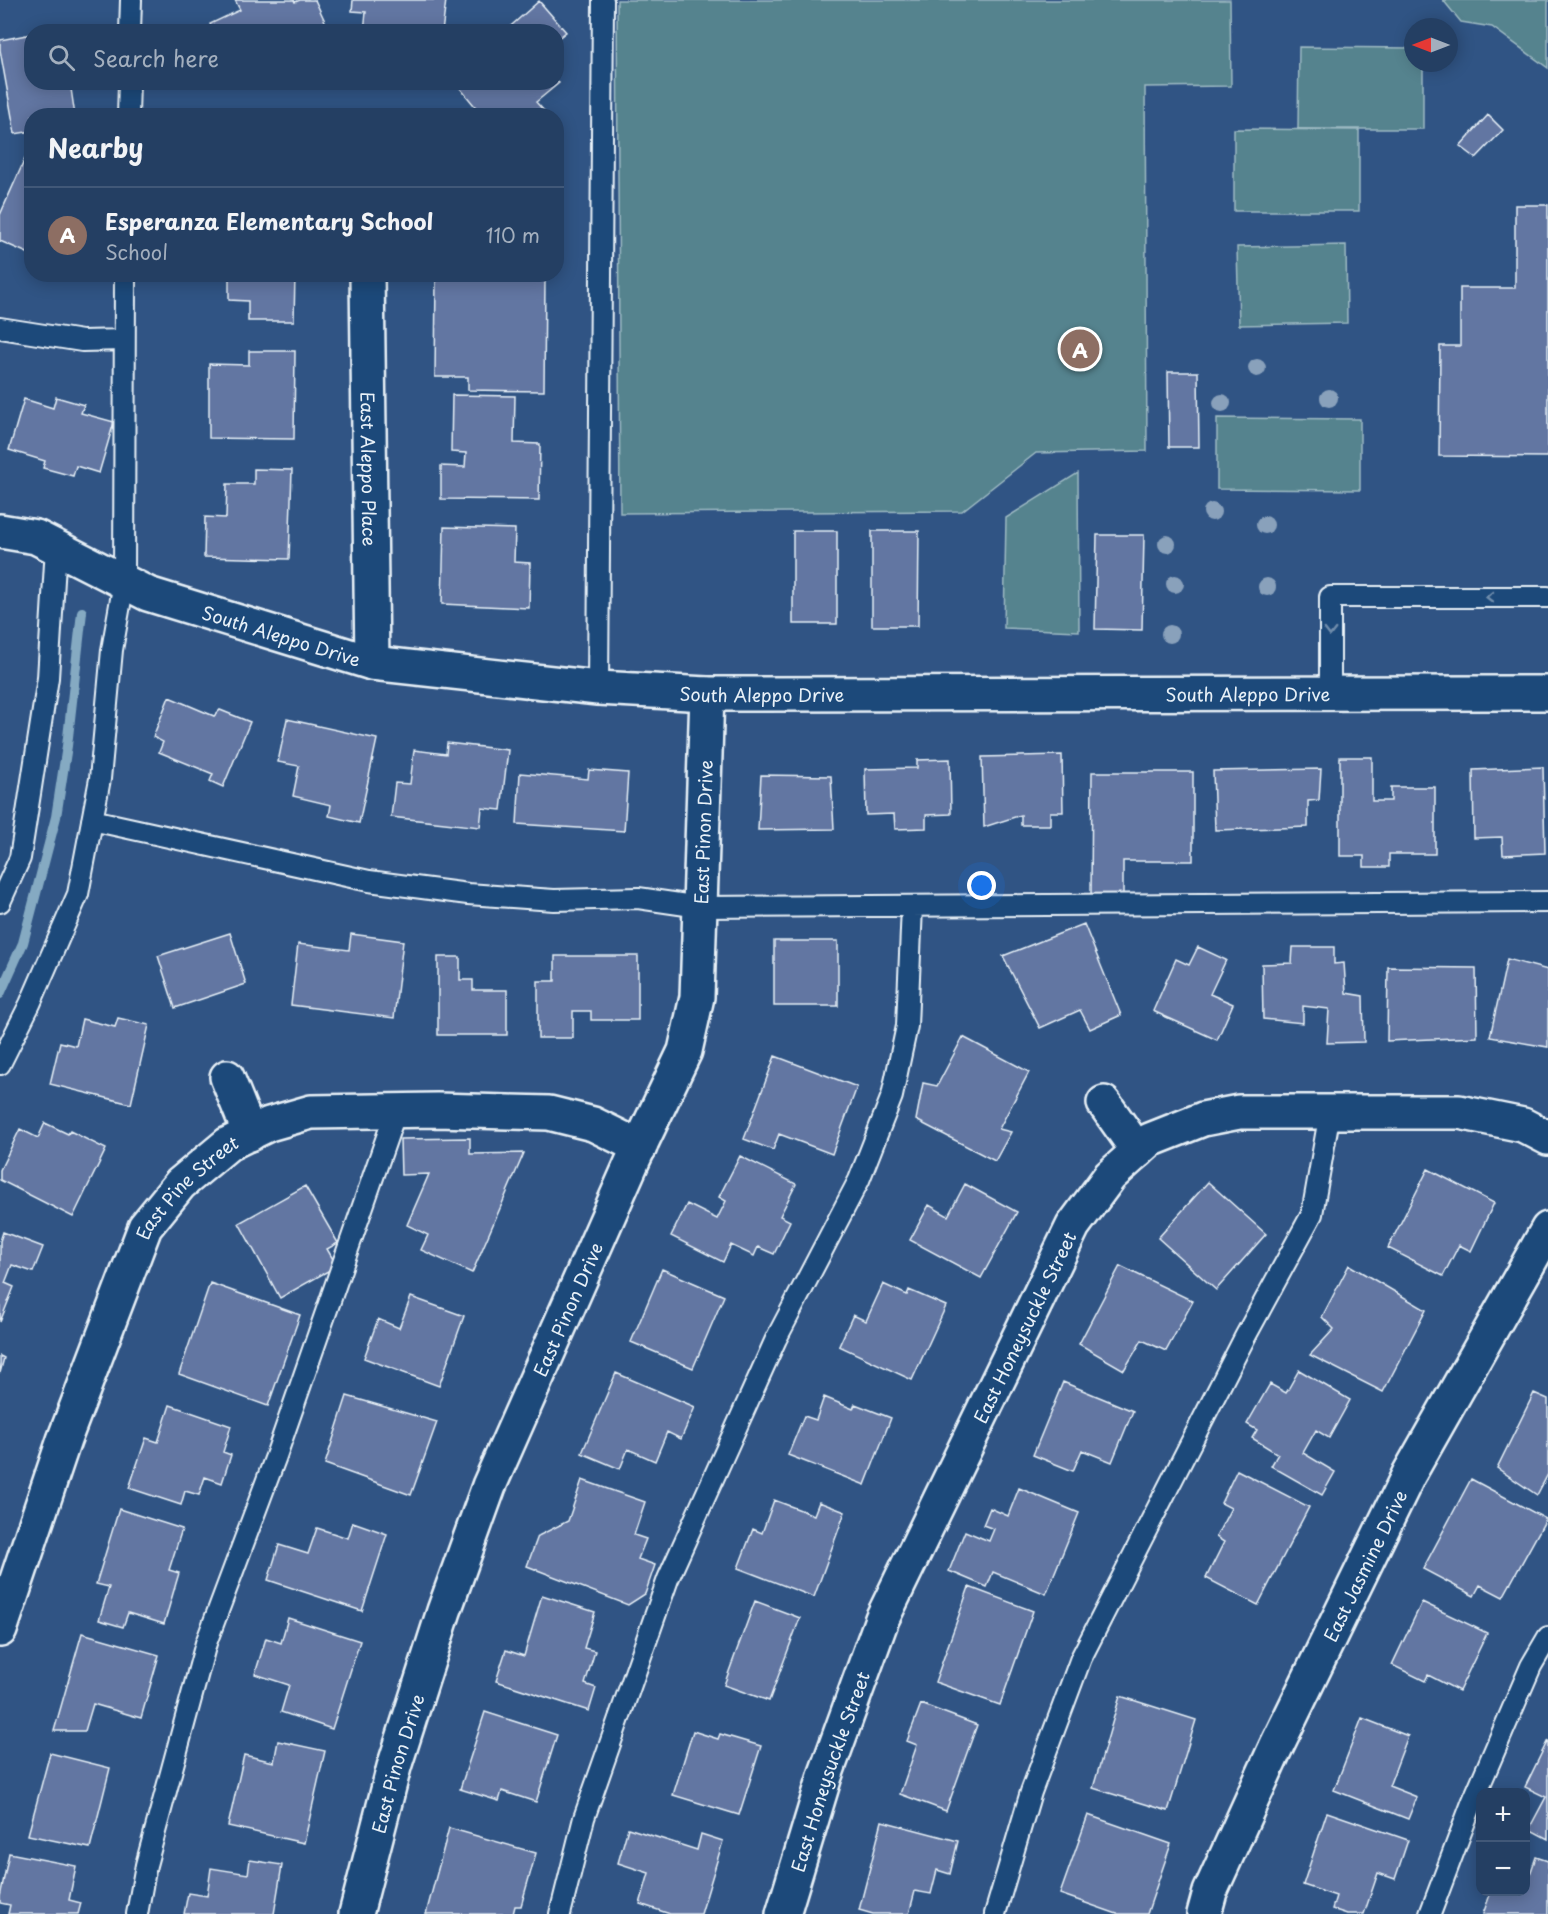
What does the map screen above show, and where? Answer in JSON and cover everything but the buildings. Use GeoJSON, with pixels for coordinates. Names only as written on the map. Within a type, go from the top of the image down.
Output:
{"type":"FeatureCollection","features":[{"type":"Feature","properties":{"kind":"street","name":"East Aleppo Place"},"geometry":{"type":"LineString","coordinates":[[367,282],[372,663]]}},
{"type":"Feature","properties":{"kind":"street","name":"South Aleppo Drive"},"geometry":{"type":"LineString","coordinates":[[0,531],[36,537],[148,594],[372,663],[598,688],[708,694],[1548,693]]}},
{"type":"Feature","properties":{"kind":"street","name":"East Pinon Drive"},"geometry":{"type":"LineString","coordinates":[[356,1914],[394,1767],[444,1611],[489,1486],[685,1051],[697,997],[708,694]]}},
{"type":"Feature","properties":{"kind":"street"},"geometry":{"type":"LineString","coordinates":[[227,1077],[250,1134]]}},
{"type":"Feature","properties":{"kind":"street"},"geometry":{"type":"LineString","coordinates":[[1104,1103],[1138,1151]]}},
{"type":"Feature","properties":{"kind":"street","name":"East Pine Street"},"geometry":{"type":"LineString","coordinates":[[0,1630],[64,1440],[145,1227],[180,1184],[228,1144],[268,1124],[311,1112],[437,1110],[549,1113],[593,1124],[640,1147]]}},
{"type":"Feature","properties":{"kind":"street","name":"East Honeysuckle Street"},"geometry":{"type":"LineString","coordinates":[[783,1914],[825,1776],[882,1619],[1073,1226],[1110,1176],[1150,1140],[1203,1119],[1239,1112],[1459,1113],[1522,1125],[1548,1138]]}},
{"type":"Feature","properties":{"kind":"street","name":"East Jasmine Drive"},"geometry":{"type":"LineString","coordinates":[[1204,1914],[1210,1892],[1275,1749],[1409,1474],[1548,1229]]}},
{"type":"Feature","properties":{"kind":"lane"},"geometry":{"type":"LineString","coordinates":[[130,24],[131,0]]}},
{"type":"Feature","properties":{"kind":"lane"},"geometry":{"type":"LineString","coordinates":[[598,688],[603,0]]}},
{"type":"Feature","properties":{"kind":"lane"},"geometry":{"type":"LineString","coordinates":[[128,108],[129,90]]}},
{"type":"Feature","properties":{"kind":"lane"},"geometry":{"type":"LineString","coordinates":[[0,1064],[30,1004],[78,894],[100,778],[112,650],[124,582],[125,282]]}},
{"type":"Feature","properties":{"kind":"lane"},"geometry":{"type":"LineString","coordinates":[[0,328],[82,341],[124,340]]}},
{"type":"Feature","properties":{"kind":"lane"},"geometry":{"type":"LineString","coordinates":[[0,902],[20,858],[48,678],[56,547]]}},
{"type":"Feature","properties":{"kind":"lane"},"geometry":{"type":"LineString","coordinates":[[1330,693],[1330,597],[1548,597]]}},
{"type":"Feature","properties":{"kind":"lane"},"geometry":{"type":"LineString","coordinates":[[92,820],[267,860],[369,880],[468,894],[554,900],[639,898],[700,907],[1548,902]]}},
{"type":"Feature","properties":{"kind":"lane"},"geometry":{"type":"LineString","coordinates":[[560,1914],[584,1818],[668,1579],[776,1339],[858,1180],[892,1096],[907,1026],[912,906]]}},
{"type":"Feature","properties":{"kind":"lane"},"geometry":{"type":"LineString","coordinates":[[137,1914],[146,1865],[206,1643],[280,1445],[396,1111]]}},
{"type":"Feature","properties":{"kind":"lane"},"geometry":{"type":"LineString","coordinates":[[995,1914],[1031,1792],[1081,1658],[1239,1348],[1312,1215],[1330,1112]]}},
{"type":"Feature","properties":{"kind":"lane"},"geometry":{"type":"LineString","coordinates":[[1430,1914],[1486,1771],[1531,1666],[1548,1637]]}},
{"type":"Feature","properties":{"kind":"green space"},"geometry":{"type":"Polygon","coordinates":[[[617,0],[1230,0],[1231,86],[1145,87],[1147,451],[1036,453],[962,511],[620,513],[617,0]]]}},
{"type":"Feature","properties":{"kind":"green space"},"geometry":{"type":"Polygon","coordinates":[[[1443,0],[1548,0],[1548,68],[1492,27],[1461,22],[1443,0]]]}},
{"type":"Feature","properties":{"kind":"green space"},"geometry":{"type":"Polygon","coordinates":[[[1299,47],[1404,48],[1404,72],[1423,72],[1423,129],[1298,129],[1299,47]]]}},
{"type":"Feature","properties":{"kind":"green space"},"geometry":{"type":"Polygon","coordinates":[[[1234,129],[1359,130],[1359,211],[1234,211],[1234,129]]]}},
{"type":"Feature","properties":{"kind":"green space"},"geometry":{"type":"Polygon","coordinates":[[[1346,245],[1347,323],[1239,325],[1237,247],[1346,245]]]}},
{"type":"Feature","properties":{"kind":"green space"},"geometry":{"type":"Polygon","coordinates":[[[1217,418],[1360,419],[1360,490],[1217,489],[1217,418]]]}},
{"type":"Feature","properties":{"kind":"green space"},"geometry":{"type":"Polygon","coordinates":[[[1078,473],[1079,631],[1004,628],[1006,518],[1078,473]]]}},
{"type":"Feature","properties":{"kind":"waterway"},"geometry":{"type":"LineString","coordinates":[[0,994],[23,943],[56,817],[67,746],[82,612]]}},
{"type":"Feature","properties":{"kind":"place","name":"Esperanza Elementary School"},"geometry":{"type":"Point","coordinates":[1080,349]}}]}
